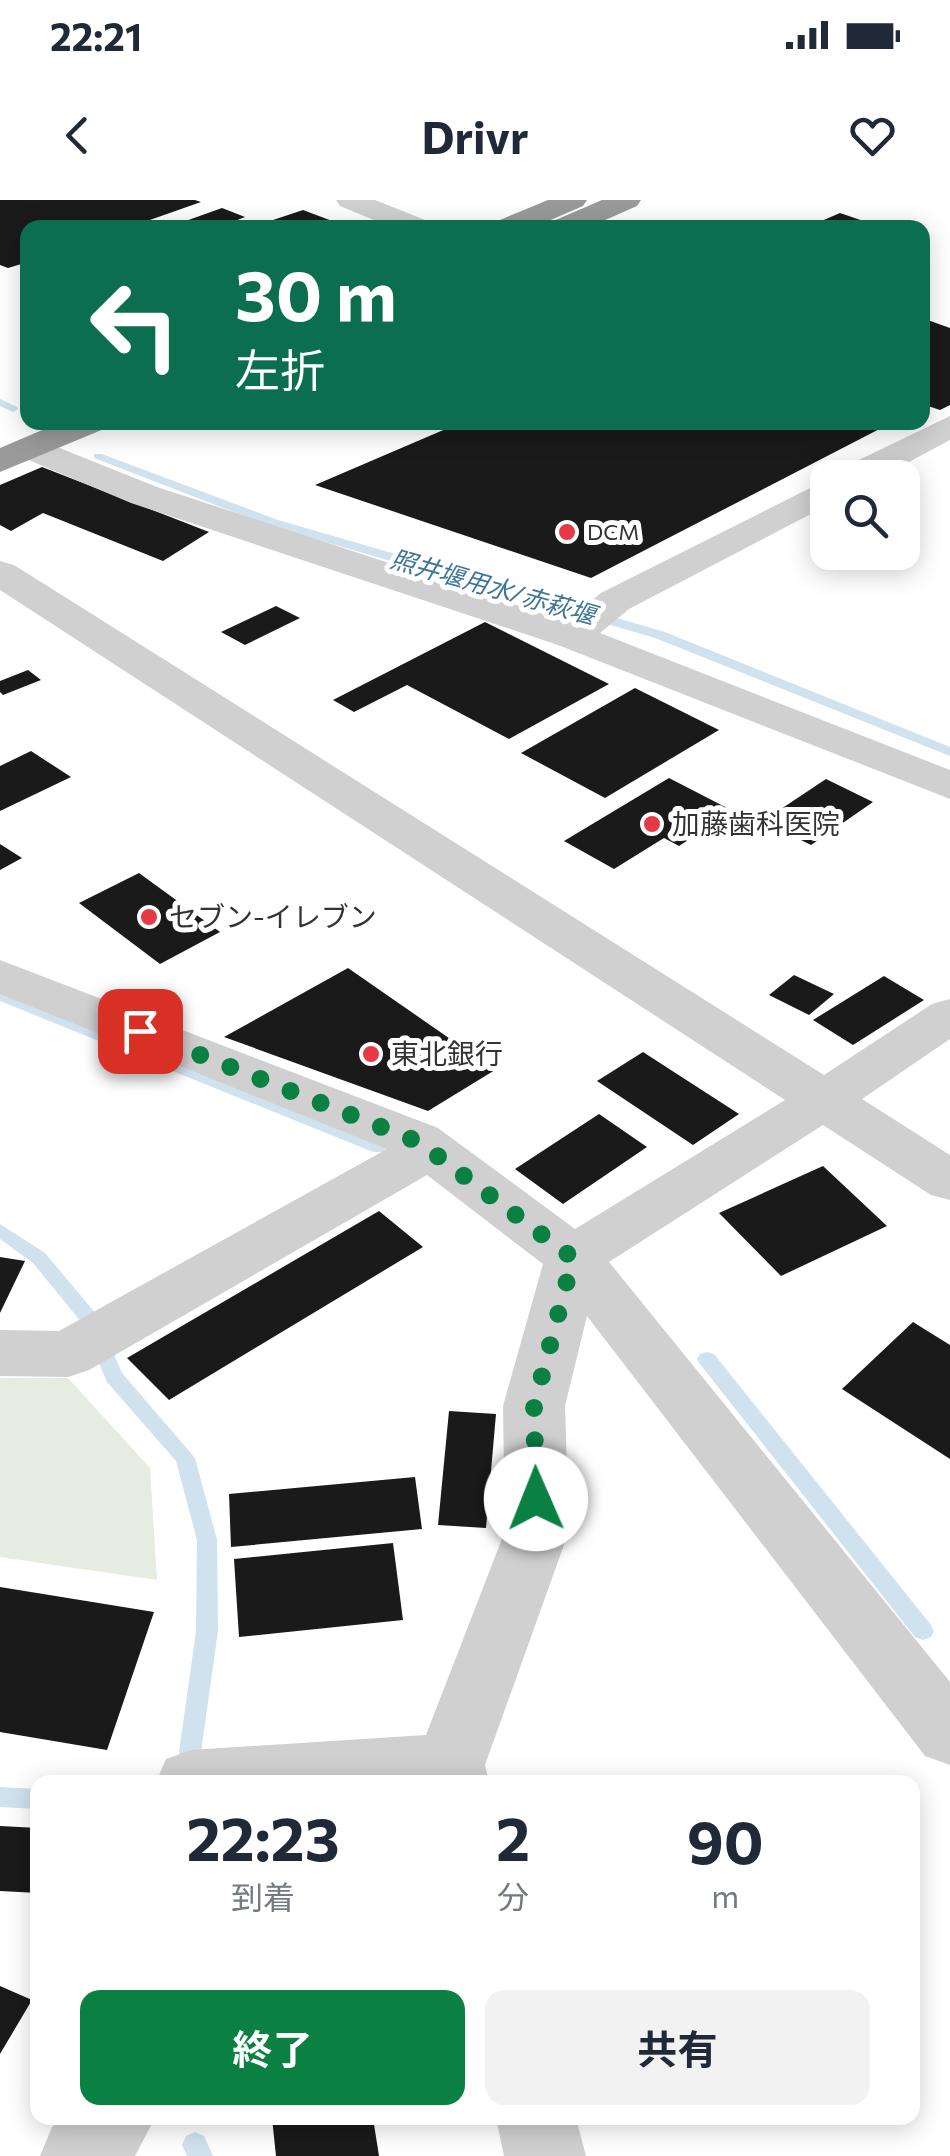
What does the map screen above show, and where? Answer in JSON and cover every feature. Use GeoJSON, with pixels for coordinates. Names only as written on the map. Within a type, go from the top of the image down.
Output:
{"type":"FeatureCollection","features":[{"type":"Feature","properties":{"kind":"highway"},"geometry":{"type":"LineString","coordinates":[[525,220],[573,200]]}},
{"type":"Feature","properties":{"kind":"highway"},"geometry":{"type":"LineString","coordinates":[[581,220],[627,200]]}},
{"type":"Feature","properties":{"kind":"highway"},"geometry":{"type":"LineString","coordinates":[[10,436],[45,430]]}},
{"type":"Feature","properties":{"kind":"street"},"geometry":{"type":"LineString","coordinates":[[350,200],[400,220]]}},
{"type":"Feature","properties":{"kind":"street"},"geometry":{"type":"LineString","coordinates":[[883,460],[942,427]]}},
{"type":"Feature","properties":{"kind":"street"},"geometry":{"type":"LineString","coordinates":[[10,436],[144,495],[572,636],[950,786]]}},
{"type":"Feature","properties":{"kind":"street"},"geometry":{"type":"LineString","coordinates":[[572,636],[615,601],[810,499]]}},
{"type":"Feature","properties":{"kind":"street"},"geometry":{"type":"LineString","coordinates":[[0,573],[950,1180]]}},
{"type":"Feature","properties":{"kind":"street"},"geometry":{"type":"LineString","coordinates":[[0,976],[419,1142],[573,1258],[950,1734]]}},
{"type":"Feature","properties":{"kind":"street"},"geometry":{"type":"LineString","coordinates":[[420,1775],[452,1774],[537,1530],[534,1406],[573,1258],[824,1100],[950,1015]]}},
{"type":"Feature","properties":{"kind":"street"},"geometry":{"type":"LineString","coordinates":[[0,1353],[68,1354],[429,1149]]}},
{"type":"Feature","properties":{"kind":"street"},"geometry":{"type":"LineString","coordinates":[[81,2156],[108,2125]]}},
{"type":"Feature","properties":{"kind":"street"},"geometry":{"type":"LineString","coordinates":[[538,2125],[545,2156]]}},
{"type":"Feature","properties":{"kind":"shaded area"},"geometry":{"type":"Polygon","coordinates":[[[0,1378],[68,1378],[150,1468],[157,1580],[0,1557],[0,1378]]]}},
{"type":"Feature","properties":{"kind":"building"},"geometry":{"type":"Polygon","coordinates":[[[0,200],[201,202],[150,220],[20,220],[20,264],[8,268],[0,265],[0,200]]]}},
{"type":"Feature","properties":{"kind":"building"},"geometry":{"type":"Polygon","coordinates":[[[222,208],[245,217],[237,220],[188,220],[222,208]]]}},
{"type":"Feature","properties":{"kind":"building"},"geometry":{"type":"Polygon","coordinates":[[[303,210],[329,220],[273,220],[303,210]]]}},
{"type":"Feature","properties":{"kind":"building"},"geometry":{"type":"Polygon","coordinates":[[[840,213],[860,220],[824,220],[840,213]]]}},
{"type":"Feature","properties":{"kind":"building"},"geometry":{"type":"Polygon","coordinates":[[[930,321],[950,328],[950,405],[940,410],[930,407],[930,321]]]}},
{"type":"Feature","properties":{"kind":"building","name":"DCM"},"geometry":{"type":"Polygon","coordinates":[[[443,430],[878,430],[819,460],[810,460],[810,465],[591,578],[315,485],[443,430]]]}},
{"type":"Feature","properties":{"kind":"building"},"geometry":{"type":"Polygon","coordinates":[[[42,467],[209,532],[163,561],[43,513],[11,531],[0,525],[0,485],[42,467]]]}},
{"type":"Feature","properties":{"kind":"building"},"geometry":{"type":"Polygon","coordinates":[[[276,606],[300,618],[245,645],[221,632],[276,606]]]}},
{"type":"Feature","properties":{"kind":"building"},"geometry":{"type":"Polygon","coordinates":[[[485,622],[609,684],[509,739],[407,685],[354,712],[333,700],[485,622]]]}},
{"type":"Feature","properties":{"kind":"building"},"geometry":{"type":"Polygon","coordinates":[[[28,670],[41,680],[3,695],[0,692],[0,681],[28,670]]]}},
{"type":"Feature","properties":{"kind":"building"},"geometry":{"type":"Polygon","coordinates":[[[635,688],[719,730],[605,798],[521,753],[635,688]]]}},
{"type":"Feature","properties":{"kind":"building"},"geometry":{"type":"Polygon","coordinates":[[[31,751],[71,777],[0,811],[0,766],[31,751]]]}},
{"type":"Feature","properties":{"kind":"building","name":"加藤歯科医院"},"geometry":{"type":"Polygon","coordinates":[[[669,778],[733,811],[679,846],[664,838],[614,869],[564,841],[669,778]]]}},
{"type":"Feature","properties":{"kind":"building"},"geometry":{"type":"Polygon","coordinates":[[[826,779],[873,802],[811,845],[763,821],[826,779]]]}},
{"type":"Feature","properties":{"kind":"building"},"geometry":{"type":"Polygon","coordinates":[[[0,844],[22,858],[0,870],[0,844]]]}},
{"type":"Feature","properties":{"kind":"building","name":"セブン-イレブン"},"geometry":{"type":"Polygon","coordinates":[[[139,873],[220,932],[160,964],[79,903],[139,873]]]}},
{"type":"Feature","properties":{"kind":"building","name":"東北銀行"},"geometry":{"type":"Polygon","coordinates":[[[348,968],[495,1070],[428,1111],[224,1037],[348,968]]]}},
{"type":"Feature","properties":{"kind":"building"},"geometry":{"type":"Polygon","coordinates":[[[794,975],[834,994],[809,1015],[769,995],[794,975]]]}},
{"type":"Feature","properties":{"kind":"building"},"geometry":{"type":"Polygon","coordinates":[[[884,976],[924,1000],[853,1045],[813,1020],[884,976]]]}},
{"type":"Feature","properties":{"kind":"building"},"geometry":{"type":"Polygon","coordinates":[[[643,1052],[739,1114],[693,1145],[597,1081],[643,1052]]]}},
{"type":"Feature","properties":{"kind":"building"},"geometry":{"type":"Polygon","coordinates":[[[599,1114],[647,1147],[563,1204],[515,1169],[599,1114]]]}},
{"type":"Feature","properties":{"kind":"building"},"geometry":{"type":"Polygon","coordinates":[[[823,1166],[887,1226],[781,1276],[719,1213],[823,1166]]]}},
{"type":"Feature","properties":{"kind":"building"},"geometry":{"type":"Polygon","coordinates":[[[379,1211],[423,1247],[169,1400],[127,1358],[379,1211]]]}},
{"type":"Feature","properties":{"kind":"building"},"geometry":{"type":"Polygon","coordinates":[[[0,1257],[25,1261],[0,1313],[0,1257]]]}},
{"type":"Feature","properties":{"kind":"building"},"geometry":{"type":"Polygon","coordinates":[[[913,1322],[950,1345],[950,1459],[842,1389],[913,1322]]]}},
{"type":"Feature","properties":{"kind":"building"},"geometry":{"type":"Polygon","coordinates":[[[449,1411],[496,1414],[486,1528],[438,1525],[449,1411]]]}},
{"type":"Feature","properties":{"kind":"building"},"geometry":{"type":"Polygon","coordinates":[[[415,1477],[422,1529],[231,1547],[229,1494],[415,1477]]]}},
{"type":"Feature","properties":{"kind":"building"},"geometry":{"type":"Polygon","coordinates":[[[393,1543],[403,1620],[239,1637],[234,1559],[393,1543]]]}},
{"type":"Feature","properties":{"kind":"building"},"geometry":{"type":"Polygon","coordinates":[[[0,1587],[154,1612],[107,1750],[0,1732],[0,1587]]]}},
{"type":"Feature","properties":{"kind":"building"},"geometry":{"type":"Polygon","coordinates":[[[0,1826],[30,1828],[30,1893],[0,1891],[0,1826]]]}},
{"type":"Feature","properties":{"kind":"building"},"geometry":{"type":"Polygon","coordinates":[[[0,1986],[30,1999],[30,2003],[0,2054],[0,1986]]]}},
{"type":"Feature","properties":{"kind":"building"},"geometry":{"type":"Polygon","coordinates":[[[273,2125],[374,2125],[379,2156],[276,2156],[273,2125]]]}},
{"type":"Feature","properties":{"kind":"waterway","name":"照井堰用水/赤萩堰"},"geometry":{"type":"LineString","coordinates":[[0,402],[13,409]]}},
{"type":"Feature","properties":{"kind":"waterway","name":"照井堰用水/赤萩堰"},"geometry":{"type":"LineString","coordinates":[[98,456],[274,523],[660,635],[950,752]]}},
{"type":"Feature","properties":{"kind":"waterway"},"geometry":{"type":"LineString","coordinates":[[0,995],[379,1148]]}},
{"type":"Feature","properties":{"kind":"waterway"},"geometry":{"type":"LineString","coordinates":[[0,1230],[39,1258],[90,1320],[114,1377],[185,1458],[207,1540],[207,1631],[190,1752]]}},
{"type":"Feature","properties":{"kind":"waterway"},"geometry":{"type":"LineString","coordinates":[[707,1359],[923,1631]]}},
{"type":"Feature","properties":{"kind":"waterway"},"geometry":{"type":"LineString","coordinates":[[0,1797],[30,1799]]}},
{"type":"Feature","properties":{"kind":"waterway"},"geometry":{"type":"LineString","coordinates":[[195,2145],[200,2156]]}},
{"type":"Feature","properties":{"kind":"place","name":"DCM"},"geometry":{"type":"Point","coordinates":[567,532]}},
{"type":"Feature","properties":{"kind":"place","name":"加藤歯科医院"},"geometry":{"type":"Point","coordinates":[652,824]}},
{"type":"Feature","properties":{"kind":"place","name":"セブン-イレブン"},"geometry":{"type":"Point","coordinates":[149,917]}},
{"type":"Feature","properties":{"kind":"place","name":"東北銀行"},"geometry":{"type":"Point","coordinates":[371,1054]}},
{"type":"Feature","properties":{"kind":"route"},"geometry":{"type":"LineString","coordinates":[[140,1031],[419,1142],[573,1258],[534,1406],[536,1499]]}}]}
